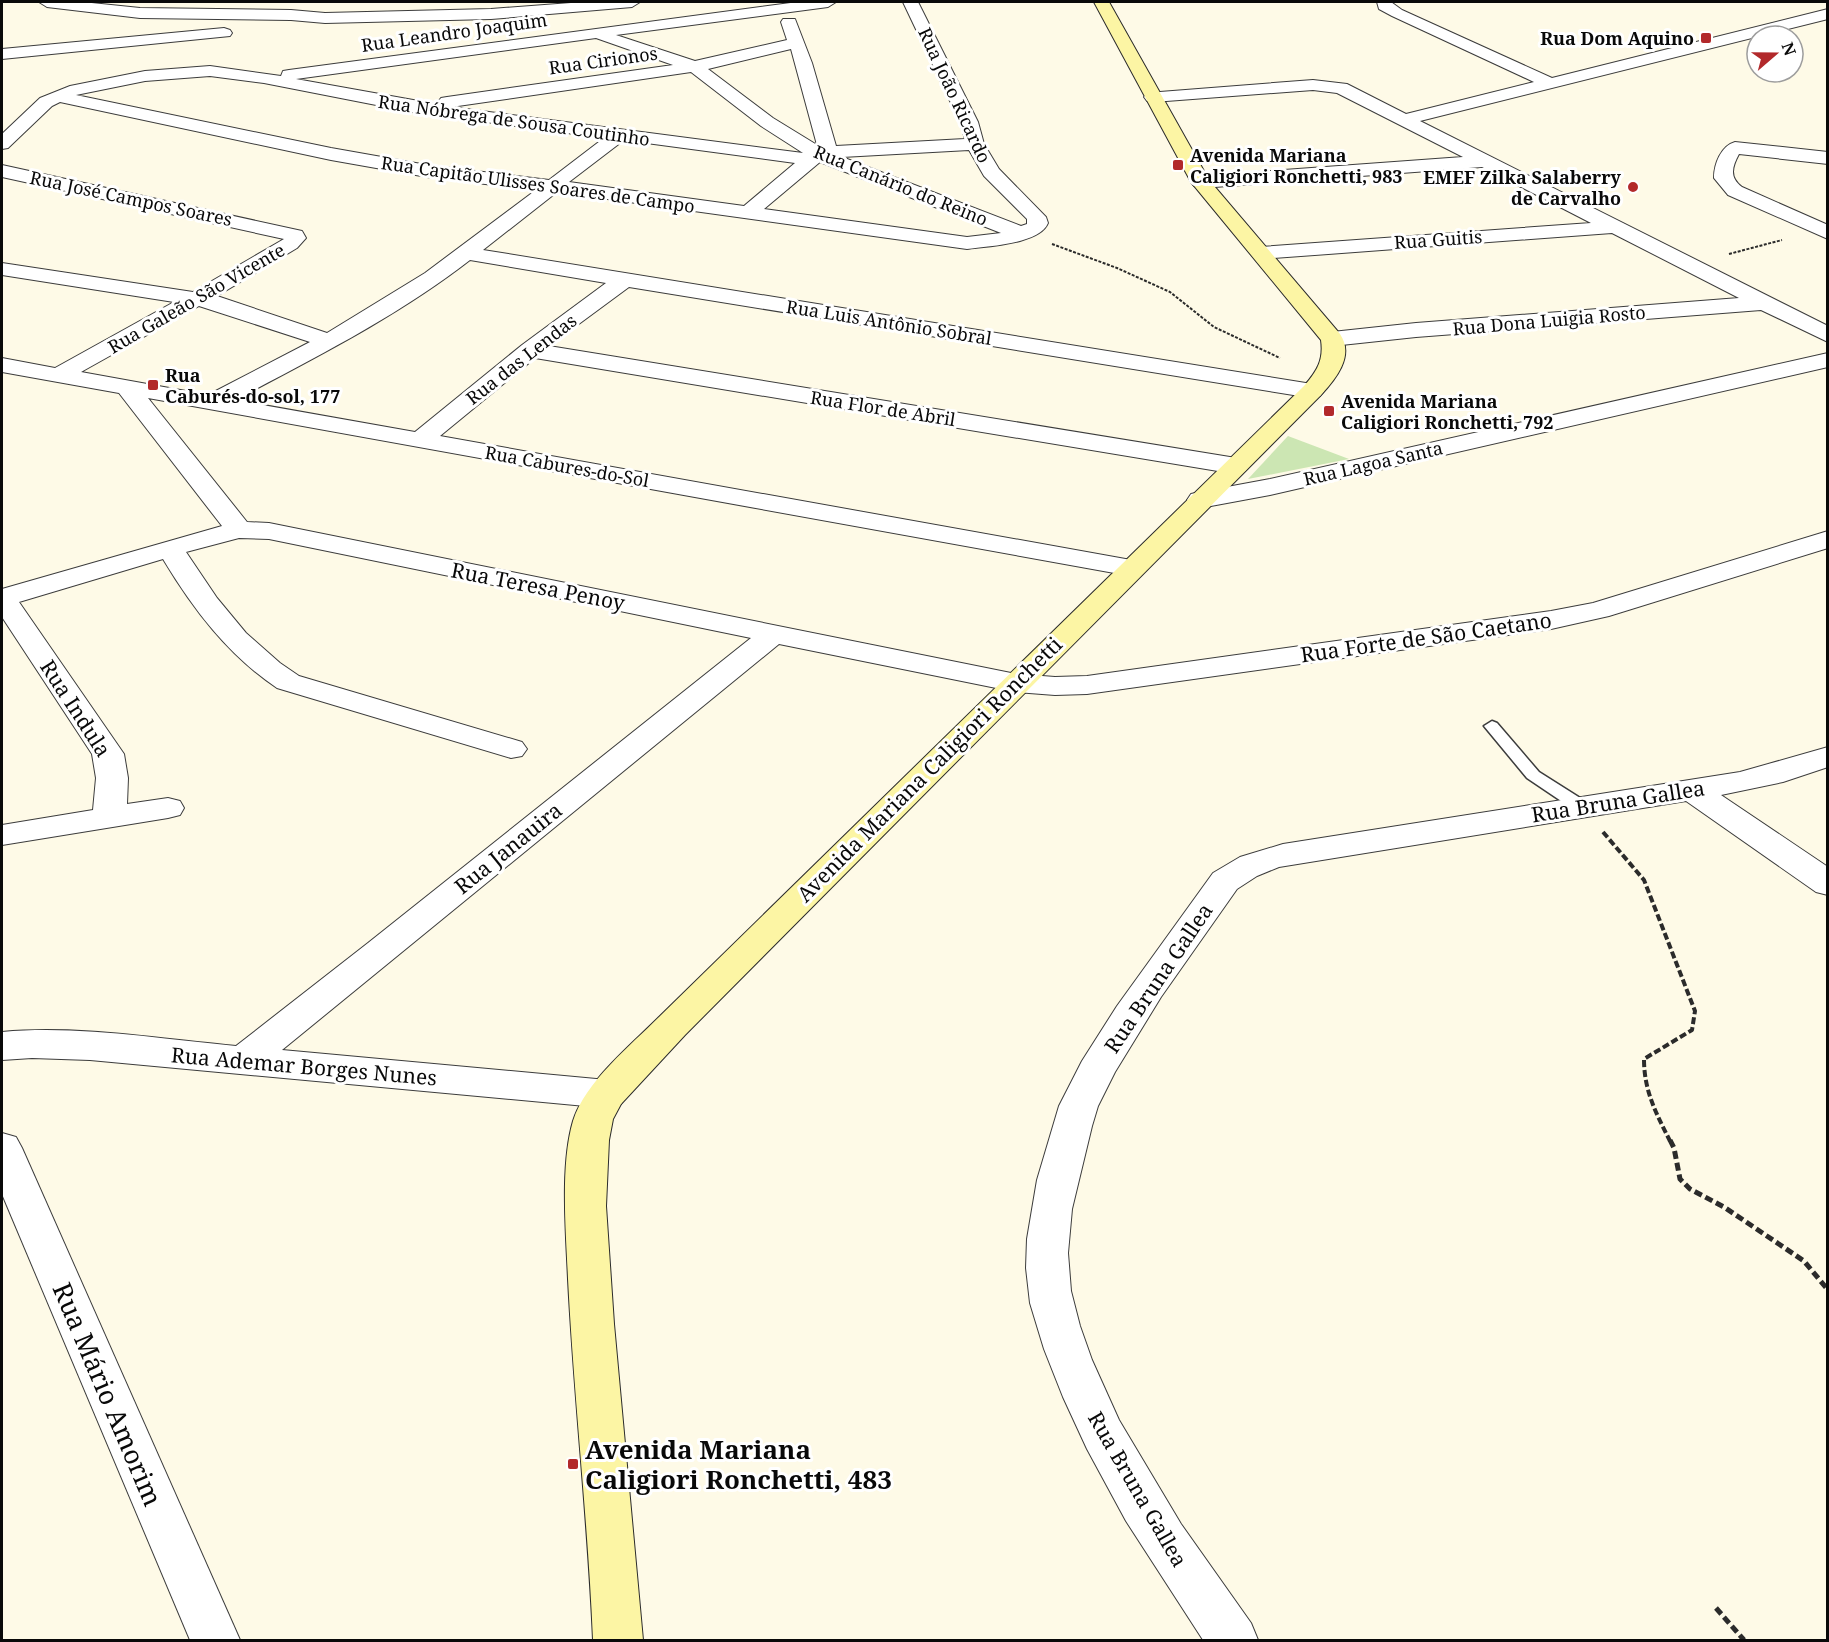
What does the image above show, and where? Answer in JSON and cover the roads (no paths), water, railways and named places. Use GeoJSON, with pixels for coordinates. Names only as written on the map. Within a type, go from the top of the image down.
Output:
{"type":"FeatureCollection","features":[{"type":"Feature","properties":{"kind":"street"},"geometry":{"type":"LineString","coordinates":[[47,2],[140,13],[297,15],[325,18],[461,15],[564,9],[632,2]]}},
{"type":"Feature","properties":{"kind":"street","name":"Rua Leandro Joaquim"},"geometry":{"type":"LineString","coordinates":[[264,78],[828,2]]}},
{"type":"Feature","properties":{"kind":"street","name":"Rua João Ricardo"},"geometry":{"type":"LineString","coordinates":[[911,2],[969,122],[975,144],[991,172],[1036,217],[1038,223],[1036,228],[1023,234]]}},
{"type":"Feature","properties":{"kind":"street"},"geometry":{"type":"LineString","coordinates":[[1101,2],[1201,182],[1332,339]]}},
{"type":"Feature","properties":{"kind":"street"},"geometry":{"type":"LineString","coordinates":[[1384,2],[1384,6],[1397,13],[1550,83]]}},
{"type":"Feature","properties":{"kind":"street"},"geometry":{"type":"LineString","coordinates":[[748,213],[819,155],[797,42],[784,8]]}},
{"type":"Feature","properties":{"kind":"street","name":"Rua Canário do Reino"},"geometry":{"type":"LineString","coordinates":[[564,9],[594,33],[695,67],[767,122],[819,155],[1023,234]]}},
{"type":"Feature","properties":{"kind":"street"},"geometry":{"type":"LineString","coordinates":[[1404,120],[1827,14]]}},
{"type":"Feature","properties":{"kind":"street"},"geometry":{"type":"LineString","coordinates":[[2,54],[296,26],[325,18]]}},
{"type":"Feature","properties":{"kind":"street","name":"Rua Cirionos"},"geometry":{"type":"LineString","coordinates":[[412,107],[695,67],[797,42]]}},
{"type":"Feature","properties":{"kind":"street","name":"Rua Nóbrega de Sousa Coutinho"},"geometry":{"type":"LineString","coordinates":[[56,96],[106,83],[189,71],[216,71],[412,107],[620,135],[819,155],[975,144]]}},
{"type":"Feature","properties":{"kind":"street"},"geometry":{"type":"LineString","coordinates":[[1153,96],[1327,86],[1341,88],[1827,334]]}},
{"type":"Feature","properties":{"kind":"street"},"geometry":{"type":"LineString","coordinates":[[2,144],[36,110],[56,96]]}},
{"type":"Feature","properties":{"kind":"street","name":"Rua Capitão Ulisses Soares de Campo"},"geometry":{"type":"LineString","coordinates":[[56,96],[331,154],[427,171],[554,186],[967,243],[1023,234]]}},
{"type":"Feature","properties":{"kind":"street"},"geometry":{"type":"LineString","coordinates":[[212,402],[329,341],[399,300],[467,253],[620,135]]}},
{"type":"Feature","properties":{"kind":"street"},"geometry":{"type":"LineString","coordinates":[[1824,231],[1735,191],[1726,184],[1723,174],[1731,151],[1735,148],[1827,158]]}},
{"type":"Feature","properties":{"kind":"street"},"geometry":{"type":"LineString","coordinates":[[1201,182],[1485,162]]}},
{"type":"Feature","properties":{"kind":"street","name":"Rua José Campos Soares"},"geometry":{"type":"LineString","coordinates":[[2,171],[260,226]]}},
{"type":"Feature","properties":{"kind":"street","name":"Rua Galeão São Vicente"},"geometry":{"type":"LineString","coordinates":[[59,375],[242,274],[296,238],[289,232],[260,226]]}},
{"type":"Feature","properties":{"kind":"street","name":"Rua Guitis"},"geometry":{"type":"LineString","coordinates":[[1261,253],[1615,227]]}},
{"type":"Feature","properties":{"kind":"street","name":"Rua Luis Antônio Sobral"},"geometry":{"type":"LineString","coordinates":[[467,253],[623,281],[1317,385]]}},
{"type":"Feature","properties":{"kind":"street"},"geometry":{"type":"LineString","coordinates":[[2,269],[196,298],[329,341]]}},
{"type":"Feature","properties":{"kind":"street","name":"Rua das Lendas"},"geometry":{"type":"LineString","coordinates":[[420,440],[530,350],[623,281]]}},
{"type":"Feature","properties":{"kind":"street","name":"Rua Dona Luigia Rosto"},"geometry":{"type":"LineString","coordinates":[[1332,339],[1416,330],[1765,303]]}},
{"type":"Feature","properties":{"kind":"street","name":"Avenida Mariana Caligiori Ronchetti"},"geometry":{"type":"LineString","coordinates":[[618,1641],[592,1324],[585,1206],[589,1140],[593,1119],[607,1094],[672,1026],[1317,385],[1335,358],[1332,339]]}},
{"type":"Feature","properties":{"kind":"street","name":"Rua Flor de Abril"},"geometry":{"type":"LineString","coordinates":[[530,350],[1236,466]]}},
{"type":"Feature","properties":{"kind":"street","name":"Rua Lagoa Santa"},"geometry":{"type":"LineString","coordinates":[[1200,500],[1270,487],[1827,360]]}},
{"type":"Feature","properties":{"kind":"street","name":"Rua Cabures-do-Sol"},"geometry":{"type":"LineString","coordinates":[[2,365],[1131,568]]}},
{"type":"Feature","properties":{"kind":"street"},"geometry":{"type":"LineString","coordinates":[[126,386],[239,530]]}},
{"type":"Feature","properties":{"kind":"street","name":"Rua Teresa Penoy"},"geometry":{"type":"LineString","coordinates":[[6,603],[170,548],[239,530],[269,531],[1016,683]]}},
{"type":"Feature","properties":{"kind":"street","name":"Rua Forte de São Caetano"},"geometry":{"type":"LineString","coordinates":[[1016,683],[1054,686],[1087,685],[1551,620],[1599,610],[1827,539]]}},
{"type":"Feature","properties":{"kind":"street"},"geometry":{"type":"LineString","coordinates":[[170,548],[188,578],[215,614],[256,660],[274,674],[288,682],[332,697],[511,749]]}},
{"type":"Feature","properties":{"kind":"street","name":"Rua Indula"},"geometry":{"type":"LineString","coordinates":[[6,603],[108,754],[113,768],[114,791],[108,817]]}},
{"type":"Feature","properties":{"kind":"street","name":"Rua Janauira"},"geometry":{"type":"LineString","coordinates":[[243,1061],[773,634]]}},
{"type":"Feature","properties":{"kind":"street","name":"Rua Bruna Gallea"},"geometry":{"type":"LineString","coordinates":[[1233,1641],[1201,1596],[1120,1468],[1084,1396],[1057,1324],[1047,1269],[1050,1223],[1060,1170],[1079,1103],[1118,1034],[1225,881],[1240,870],[1283,855],[1692,790],[1772,775],[1827,756]]}},
{"type":"Feature","properties":{"kind":"street"},"geometry":{"type":"LineString","coordinates":[[1692,790],[1827,884]]}},
{"type":"Feature","properties":{"kind":"street"},"geometry":{"type":"LineString","coordinates":[[2,835],[168,808]]}},
{"type":"Feature","properties":{"kind":"street","name":"Rua Ademar Borges Nunes"},"geometry":{"type":"LineString","coordinates":[[2,1046],[32,1044],[90,1046],[607,1094]]}},
{"type":"Feature","properties":{"kind":"street","name":"Rua Mário Amorim"},"geometry":{"type":"LineString","coordinates":[[2,1148],[215,1641]]}},
{"type":"Feature","properties":{"kind":"lane"},"geometry":{"type":"LineString","coordinates":[[1492,726],[1533,775],[1582,807]]}},
{"type":"Feature","properties":{"kind":"place","name":"Rua Dom Aquino"},"geometry":{"type":"Point","coordinates":[1706,38]}},
{"type":"Feature","properties":{"kind":"place","name":"Avenida Mariana Caligiori Ronchetti, 983"},"geometry":{"type":"Point","coordinates":[1178,165]}},
{"type":"Feature","properties":{"kind":"place","name":"EMEF Zilka Salaberry de Carvalho"},"geometry":{"type":"Point","coordinates":[1633,187]}},
{"type":"Feature","properties":{"kind":"place","name":"Rua Caburés-do-sol, 177"},"geometry":{"type":"Point","coordinates":[153,385]}},
{"type":"Feature","properties":{"kind":"place","name":"Avenida Mariana Caligiori Ronchetti, 792"},"geometry":{"type":"Point","coordinates":[1329,411]}},
{"type":"Feature","properties":{"kind":"place","name":"Avenida Mariana Caligiori Ronchetti, 483"},"geometry":{"type":"Point","coordinates":[573,1464]}}]}
